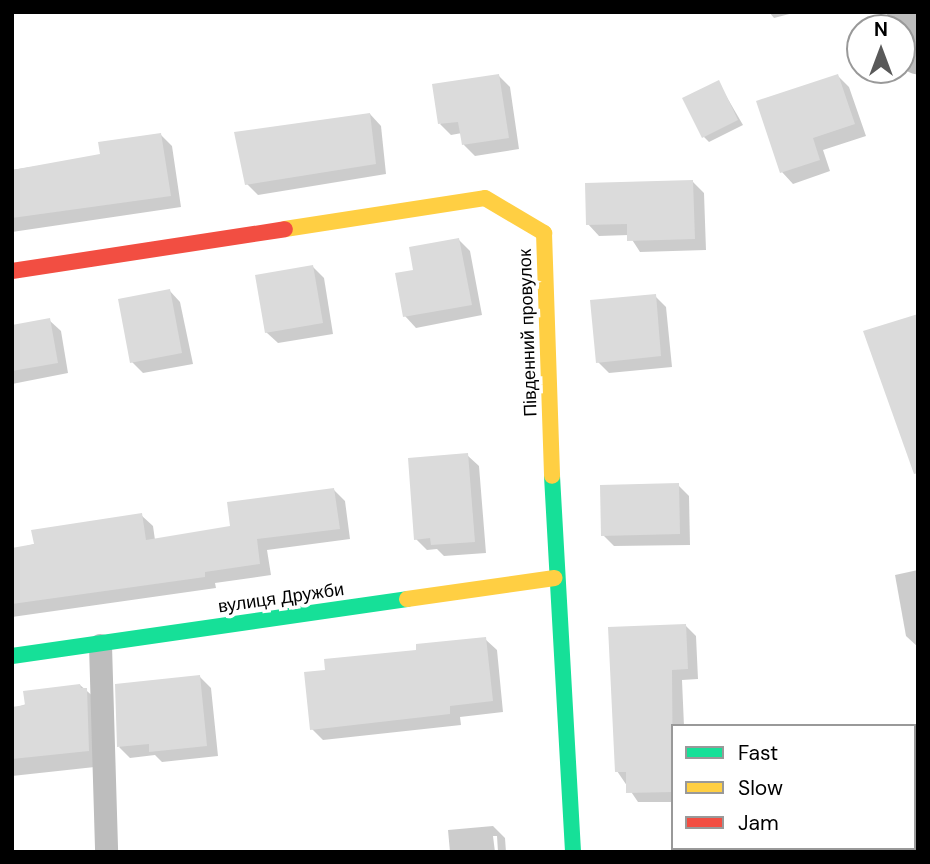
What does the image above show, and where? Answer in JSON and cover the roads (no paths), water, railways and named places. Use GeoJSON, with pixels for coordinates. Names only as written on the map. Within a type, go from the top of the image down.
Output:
{"type":"FeatureCollection","features":[{"type":"Feature","properties":{"kind":"street"},"geometry":{"type":"LineString","coordinates":[[906,12],[918,55]]}},
{"type":"Feature","properties":{"kind":"street","name":"Південний провулок"},"geometry":{"type":"LineString","coordinates":[[12,271],[485,198],[544,233],[555,578],[573,852]]}},
{"type":"Feature","properties":{"kind":"street","name":"вулиця Дружби"},"geometry":{"type":"LineString","coordinates":[[12,656],[555,578]]}},
{"type":"Feature","properties":{"kind":"lane"},"geometry":{"type":"LineString","coordinates":[[100,645],[106,852]]}}]}
